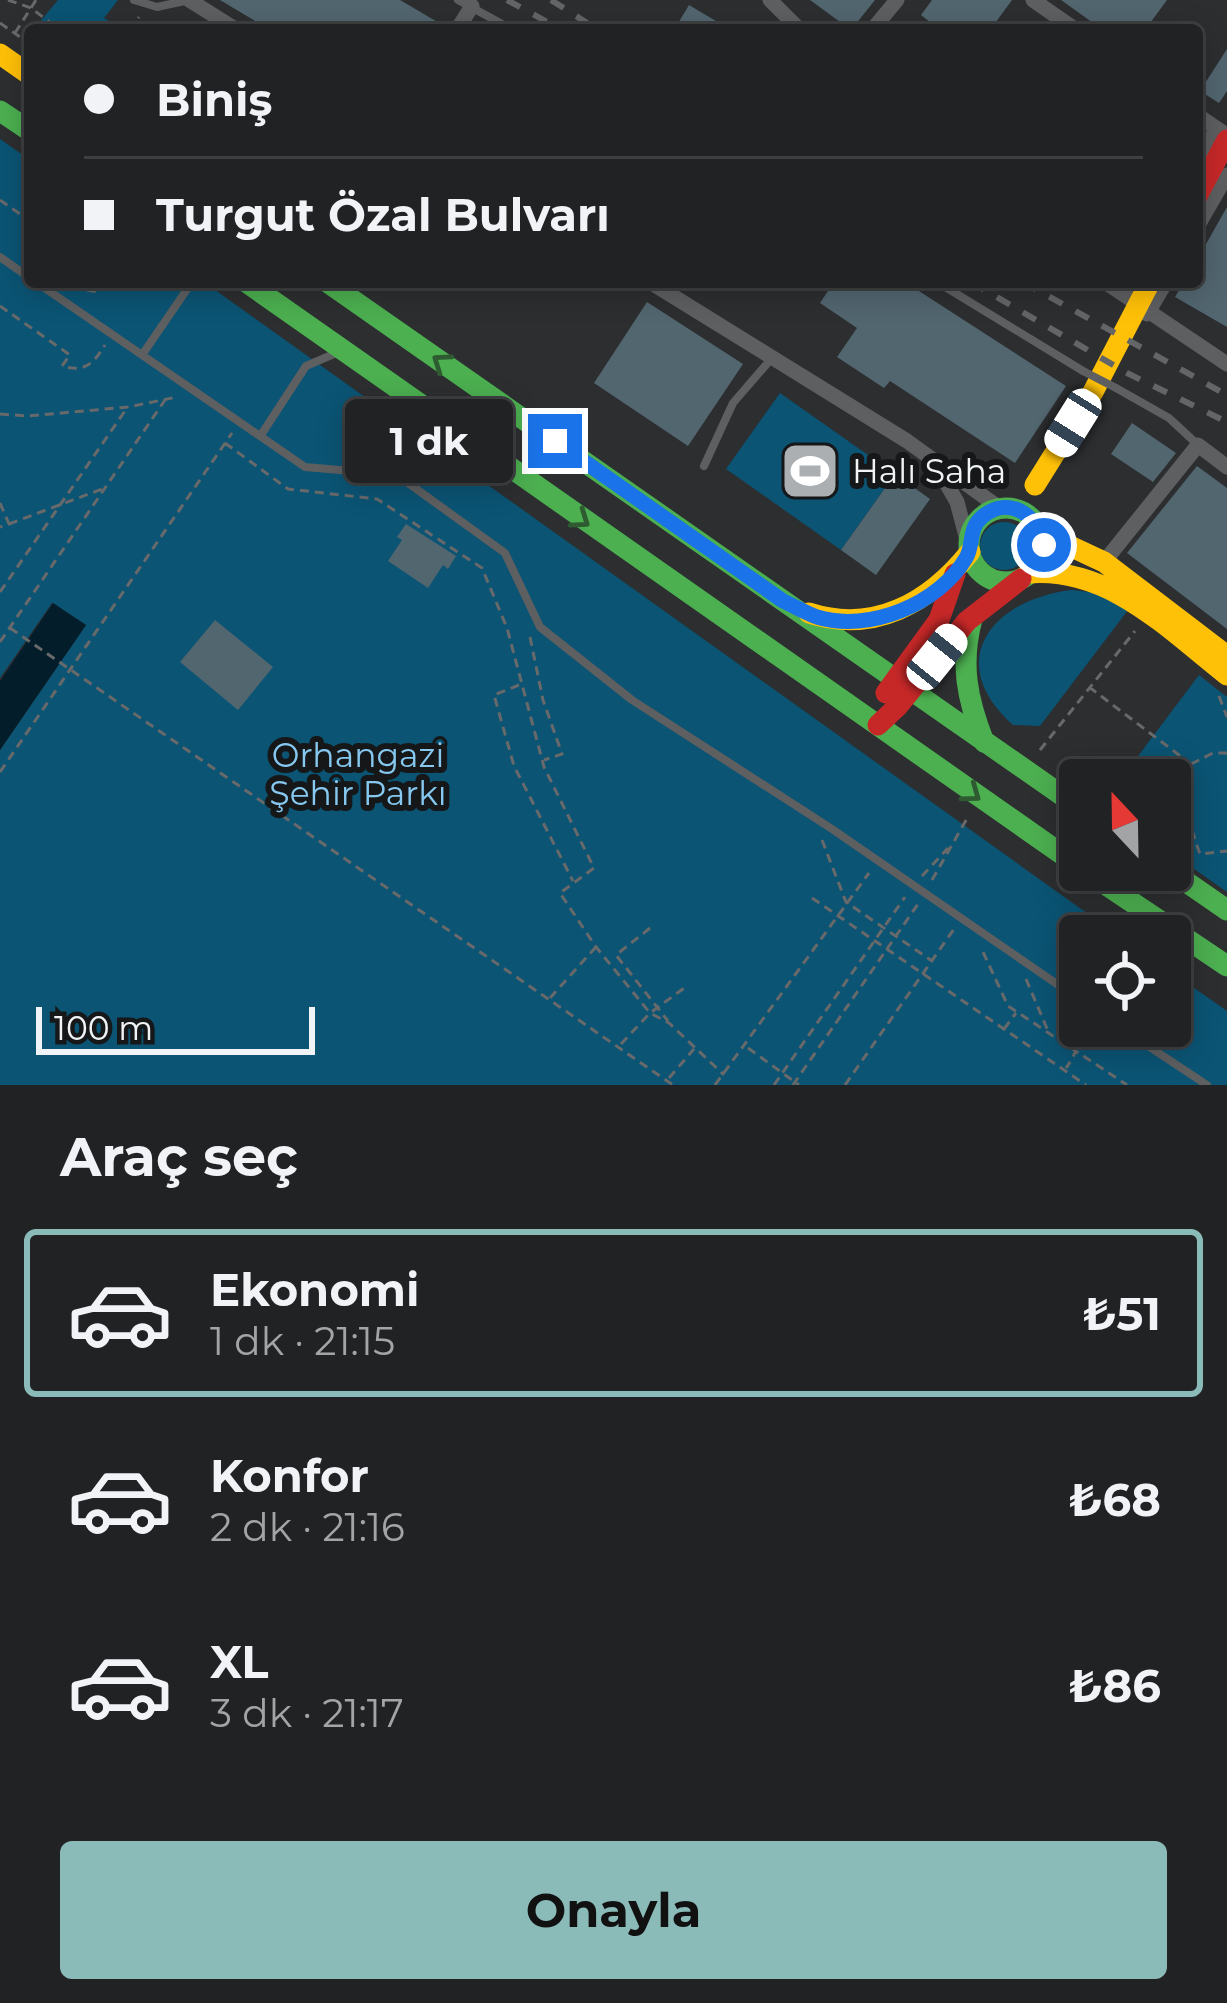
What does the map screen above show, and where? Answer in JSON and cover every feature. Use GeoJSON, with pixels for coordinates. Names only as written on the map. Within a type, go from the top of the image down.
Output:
{"type":"FeatureCollection","features":[{"type":"Feature","properties":{"kind":"main road"},"geometry":{"type":"LineString","coordinates":[[1203,182],[1224,135]]}},
{"type":"Feature","properties":{"kind":"main road"},"geometry":{"type":"LineString","coordinates":[[254,288],[1059,854]]}},
{"type":"Feature","properties":{"kind":"main road"},"geometry":{"type":"LineString","coordinates":[[336,288],[1059,794]]}},
{"type":"Feature","properties":{"kind":"main road"},"geometry":{"type":"LineString","coordinates":[[903,684],[939,620],[979,519],[1004,508],[1034,485],[1093,392],[1148,288]]}},
{"type":"Feature","properties":{"kind":"main road"},"geometry":{"type":"LineString","coordinates":[[878,725],[881,700],[998,591],[1025,576],[1041,558],[1034,485]]}},
{"type":"Feature","properties":{"kind":"main road"},"geometry":{"type":"LineString","coordinates":[[1004,508],[1026,512],[1039,528],[1104,562],[1227,656]]}},
{"type":"Feature","properties":{"kind":"main road"},"geometry":{"type":"LineString","coordinates":[[970,549],[985,575],[1006,582],[1062,571],[1094,578],[1227,675]]}},
{"type":"Feature","properties":{"kind":"main road"},"geometry":{"type":"LineString","coordinates":[[783,601],[821,618],[894,614],[955,574]]}},
{"type":"Feature","properties":{"kind":"main road"},"geometry":{"type":"LineString","coordinates":[[973,617],[962,665],[984,742]]}},
{"type":"Feature","properties":{"kind":"main road"},"geometry":{"type":"LineString","coordinates":[[1191,885],[1227,910]]}},
{"type":"Feature","properties":{"kind":"main road"},"geometry":{"type":"LineString","coordinates":[[1115,891],[1227,966]]}},
{"type":"Feature","properties":{"kind":"street"},"geometry":{"type":"LineString","coordinates":[[189,0],[227,24]]}},
{"type":"Feature","properties":{"kind":"street"},"geometry":{"type":"LineString","coordinates":[[206,0],[244,24]]}},
{"type":"Feature","properties":{"kind":"street"},"geometry":{"type":"LineString","coordinates":[[770,0],[794,24]]}},
{"type":"Feature","properties":{"kind":"street"},"geometry":{"type":"LineString","coordinates":[[877,24],[896,0]]}},
{"type":"Feature","properties":{"kind":"street"},"geometry":{"type":"LineString","coordinates":[[1033,0],[1067,24]]}},
{"type":"Feature","properties":{"kind":"street"},"geometry":{"type":"LineString","coordinates":[[1203,217],[1227,175]]}},
{"type":"Feature","properties":{"kind":"street"},"geometry":{"type":"LineString","coordinates":[[660,288],[908,441],[1004,508]]}},
{"type":"Feature","properties":{"kind":"street"},"geometry":{"type":"LineString","coordinates":[[1116,288],[1139,311],[1227,364]]}},
{"type":"Feature","properties":{"kind":"street"},"geometry":{"type":"LineString","coordinates":[[1139,311],[1160,288]]}},
{"type":"Feature","properties":{"kind":"street"},"geometry":{"type":"LineString","coordinates":[[908,441],[947,482],[970,549]]}},
{"type":"Feature","properties":{"kind":"street"},"geometry":{"type":"LineString","coordinates":[[1198,445],[1227,454]]}},
{"type":"Feature","properties":{"kind":"street"},"geometry":{"type":"LineString","coordinates":[[1198,445],[1227,467]]}},
{"type":"Feature","properties":{"kind":"street"},"geometry":{"type":"LineString","coordinates":[[1104,562],[1198,445]]}},
{"type":"Feature","properties":{"kind":"lane"},"geometry":{"type":"LineString","coordinates":[[134,0],[174,6],[189,0]]}},
{"type":"Feature","properties":{"kind":"lane"},"geometry":{"type":"LineString","coordinates":[[465,3],[502,24]]}},
{"type":"Feature","properties":{"kind":"lane"},"geometry":{"type":"LineString","coordinates":[[45,288],[305,467],[397,475],[505,553],[540,627],[632,700],[832,829],[922,898],[1059,987]]}},
{"type":"Feature","properties":{"kind":"lane"},"geometry":{"type":"LineString","coordinates":[[142,355],[188,288]]}},
{"type":"Feature","properties":{"kind":"lane"},"geometry":{"type":"LineString","coordinates":[[948,288],[1169,418],[1198,445]]}},
{"type":"Feature","properties":{"kind":"lane"},"geometry":{"type":"LineString","coordinates":[[261,434],[306,366],[343,351]]}},
{"type":"Feature","properties":{"kind":"lane"},"geometry":{"type":"LineString","coordinates":[[704,466],[733,404],[772,358]]}},
{"type":"Feature","properties":{"kind":"lane"},"geometry":{"type":"LineString","coordinates":[[1150,1047],[1207,1085]]}},
{"type":"Feature","properties":{"kind":"path"},"geometry":{"type":"LineString","coordinates":[[8,0],[31,8],[52,24]]}},
{"type":"Feature","properties":{"kind":"path"},"geometry":{"type":"LineString","coordinates":[[15,33],[36,0]]}},
{"type":"Feature","properties":{"kind":"path"},"geometry":{"type":"LineString","coordinates":[[133,24],[147,5]]}},
{"type":"Feature","properties":{"kind":"path"},"geometry":{"type":"LineString","coordinates":[[0,23],[24,40]]}},
{"type":"Feature","properties":{"kind":"path"},"geometry":{"type":"LineString","coordinates":[[68,288],[84,299]]}},
{"type":"Feature","properties":{"kind":"path"},"geometry":{"type":"LineString","coordinates":[[68,288],[100,292],[103,288]]}},
{"type":"Feature","properties":{"kind":"path"},"geometry":{"type":"LineString","coordinates":[[0,306],[70,355],[62,366],[90,366],[106,346]]}},
{"type":"Feature","properties":{"kind":"path"},"geometry":{"type":"LineString","coordinates":[[0,414],[128,407],[183,397]]}},
{"type":"Feature","properties":{"kind":"path"},"geometry":{"type":"LineString","coordinates":[[0,642],[166,398]]}},
{"type":"Feature","properties":{"kind":"path"},"geometry":{"type":"LineString","coordinates":[[0,592],[128,407]]}},
{"type":"Feature","properties":{"kind":"path"},"geometry":{"type":"LineString","coordinates":[[0,772],[239,422]]}},
{"type":"Feature","properties":{"kind":"path"},"geometry":{"type":"LineString","coordinates":[[225,443],[288,489],[376,499],[482,568],[507,628],[543,760],[594,868],[560,893],[596,947],[650,1013],[668,1023],[724,1075]]}},
{"type":"Feature","properties":{"kind":"path"},"geometry":{"type":"LineString","coordinates":[[0,527],[102,489]]}},
{"type":"Feature","properties":{"kind":"path"},"geometry":{"type":"LineString","coordinates":[[0,503],[9,524]]}},
{"type":"Feature","properties":{"kind":"path"},"geometry":{"type":"LineString","coordinates":[[1035,757],[1148,616]]}},
{"type":"Feature","properties":{"kind":"path"},"geometry":{"type":"LineString","coordinates":[[10,628],[673,1085]]}},
{"type":"Feature","properties":{"kind":"path"},"geometry":{"type":"LineString","coordinates":[[529,634],[543,700],[562,754],[543,760]]}},
{"type":"Feature","properties":{"kind":"path"},"geometry":{"type":"LineString","coordinates":[[522,684],[494,695],[514,766],[574,883]]}},
{"type":"Feature","properties":{"kind":"path"},"geometry":{"type":"LineString","coordinates":[[1089,687],[1184,759]]}},
{"type":"Feature","properties":{"kind":"path"},"geometry":{"type":"LineString","coordinates":[[1191,764],[1213,753],[1227,753]]}},
{"type":"Feature","properties":{"kind":"path"},"geometry":{"type":"LineString","coordinates":[[747,1046],[796,1084],[922,898],[978,799]]}},
{"type":"Feature","properties":{"kind":"path"},"geometry":{"type":"LineString","coordinates":[[1191,830],[1199,851],[1227,850]]}},
{"type":"Feature","properties":{"kind":"path"},"geometry":{"type":"LineString","coordinates":[[838,846],[820,834],[846,902],[932,961]]}},
{"type":"Feature","properties":{"kind":"path"},"geometry":{"type":"LineString","coordinates":[[912,886],[953,842]]}},
{"type":"Feature","properties":{"kind":"path"},"geometry":{"type":"LineString","coordinates":[[716,1085],[872,869]]}},
{"type":"Feature","properties":{"kind":"path"},"geometry":{"type":"LineString","coordinates":[[774,1085],[908,893],[922,898]]}},
{"type":"Feature","properties":{"kind":"path"},"geometry":{"type":"LineString","coordinates":[[812,898],[1086,1085]]}},
{"type":"Feature","properties":{"kind":"path"},"geometry":{"type":"LineString","coordinates":[[845,1085],[958,923],[967,934]]}},
{"type":"Feature","properties":{"kind":"path"},"geometry":{"type":"LineString","coordinates":[[650,928],[616,956],[668,1023]]}},
{"type":"Feature","properties":{"kind":"path"},"geometry":{"type":"LineString","coordinates":[[978,942],[1008,1006],[1126,1085]]}},
{"type":"Feature","properties":{"kind":"path"},"geometry":{"type":"LineString","coordinates":[[550,998],[596,947]]}},
{"type":"Feature","properties":{"kind":"path"},"geometry":{"type":"LineString","coordinates":[[1043,988],[1024,975],[1049,1033]]}},
{"type":"Feature","properties":{"kind":"path"},"geometry":{"type":"LineString","coordinates":[[618,1047],[650,1013],[687,986]]}},
{"type":"Feature","properties":{"kind":"path"},"geometry":{"type":"LineString","coordinates":[[1004,1029],[1017,1011]]}},
{"type":"Feature","properties":{"kind":"path"},"geometry":{"type":"LineString","coordinates":[[1064,1070],[1077,1047]]}},
{"type":"Feature","properties":{"kind":"path"},"geometry":{"type":"LineString","coordinates":[[667,1081],[695,1048]]}},
{"type":"Feature","properties":{"kind":"green space"},"geometry":{"type":"Polygon","coordinates":[[[58,0],[118,0],[104,18],[114,24],[38,24],[58,0]]]}},
{"type":"Feature","properties":{"kind":"green space","name":"Orhangazi Şehir Parkı"},"geometry":{"type":"Polygon","coordinates":[[[0,139],[24,156],[24,288],[212,288],[1090,915],[1059,915],[1059,1047],[1191,1047],[1191,986],[1227,1011],[1227,1085],[0,1085],[0,750],[86,625],[52,603],[0,678],[0,139]]]}},
{"type":"Feature","properties":{"kind":"green space","name":"Halı Saha"},"geometry":{"type":"Polygon","coordinates":[[[780,393],[895,474],[841,550],[726,469],[780,393]]]}},
{"type":"Feature","properties":{"kind":"green space"},"geometry":{"type":"Polygon","coordinates":[[[1004,522],[1021,529],[1028,546],[1021,563],[1004,570],[987,563],[980,546],[987,529],[1004,522]]]}},
{"type":"Feature","properties":{"kind":"green space"},"geometry":{"type":"Polygon","coordinates":[[[1072,590],[1098,593],[1128,610],[1040,726],[1013,725],[981,679],[979,657],[986,637],[1019,606],[1072,590]]]}},
{"type":"Feature","properties":{"kind":"green space"},"geometry":{"type":"Polygon","coordinates":[[[1199,675],[1227,697],[1227,892],[1191,867],[1191,759],[1136,759],[1199,675]]]}},
{"type":"Feature","properties":{"kind":"shaded area"},"geometry":{"type":"Polygon","coordinates":[[[53,603],[86,625],[0,750],[0,681],[53,603]]]}},
{"type":"Feature","properties":{"kind":"building"},"geometry":{"type":"Polygon","coordinates":[[[220,0],[400,0],[441,24],[260,24],[220,0]]]}},
{"type":"Feature","properties":{"kind":"building"},"geometry":{"type":"Polygon","coordinates":[[[810,0],[875,0],[856,24],[843,24],[810,0]]]}},
{"type":"Feature","properties":{"kind":"building"},"geometry":{"type":"Polygon","coordinates":[[[932,0],[1012,0],[994,24],[932,24],[921,15],[932,0]]]}},
{"type":"Feature","properties":{"kind":"building"},"geometry":{"type":"Polygon","coordinates":[[[1061,0],[1167,0],[1149,24],[1095,24],[1061,0]]]}},
{"type":"Feature","properties":{"kind":"building"},"geometry":{"type":"Polygon","coordinates":[[[689,5],[721,24],[678,24],[689,5]]]}},
{"type":"Feature","properties":{"kind":"building"},"geometry":{"type":"Polygon","coordinates":[[[1227,49],[1227,91],[1219,103],[1203,93],[1227,49]]]}},
{"type":"Feature","properties":{"kind":"building"},"geometry":{"type":"Polygon","coordinates":[[[1227,207],[1227,327],[1175,297],[1180,288],[1203,288],[1203,249],[1227,207]]]}},
{"type":"Feature","properties":{"kind":"building"},"geometry":{"type":"Polygon","coordinates":[[[830,288],[914,288],[1066,386],[1015,463],[890,381],[884,388],[837,357],[857,328],[820,303],[830,288]]]}},
{"type":"Feature","properties":{"kind":"building"},"geometry":{"type":"Polygon","coordinates":[[[647,302],[743,364],[688,446],[594,383],[647,302]]]}},
{"type":"Feature","properties":{"kind":"building"},"geometry":{"type":"Polygon","coordinates":[[[1132,423],[1176,453],[1153,482],[1111,454],[1132,423]]]}},
{"type":"Feature","properties":{"kind":"building"},"geometry":{"type":"Polygon","coordinates":[[[1197,466],[1227,488],[1227,629],[1127,553],[1197,466]]]}},
{"type":"Feature","properties":{"kind":"building"},"geometry":{"type":"Polygon","coordinates":[[[895,474],[930,499],[876,575],[841,550],[895,474]]]}},
{"type":"Feature","properties":{"kind":"building"},"geometry":{"type":"Polygon","coordinates":[[[406,524],[456,556],[448,569],[443,565],[428,588],[388,561],[406,524]]]}},
{"type":"Feature","properties":{"kind":"building"},"geometry":{"type":"Polygon","coordinates":[[[215,620],[273,667],[238,710],[180,662],[215,620]]]}},
{"type":"Feature","properties":{"kind":"railway"},"geometry":{"type":"LineString","coordinates":[[507,0],[551,24]]}},
{"type":"Feature","properties":{"kind":"railway"},"geometry":{"type":"LineString","coordinates":[[551,0],[589,24]]}},
{"type":"Feature","properties":{"kind":"railway"},"geometry":{"type":"LineString","coordinates":[[981,288],[1127,373],[1227,422]]}},
{"type":"Feature","properties":{"kind":"railway"},"geometry":{"type":"LineString","coordinates":[[1034,288],[1227,395]]}},
{"type":"Feature","properties":{"kind":"traffic: fast"},"geometry":{"type":"LineString","coordinates":[[0,111],[24,127]]}},
{"type":"Feature","properties":{"kind":"traffic: fast"},"geometry":{"type":"LineString","coordinates":[[255,288],[1059,852]]}},
{"type":"Feature","properties":{"kind":"traffic: fast"},"geometry":{"type":"LineString","coordinates":[[336,288],[1059,793]]}},
{"type":"Feature","properties":{"kind":"traffic: fast"},"geometry":{"type":"LineString","coordinates":[[1006,508],[1032,519],[1043,545],[1032,571],[1006,582],[980,571],[969,545],[980,519],[1006,508]]}},
{"type":"Feature","properties":{"kind":"traffic: fast"},"geometry":{"type":"LineString","coordinates":[[972,619],[967,681],[984,742]]}},
{"type":"Feature","properties":{"kind":"traffic: fast"},"geometry":{"type":"LineString","coordinates":[[1191,885],[1227,910]]}},
{"type":"Feature","properties":{"kind":"traffic: fast"},"geometry":{"type":"LineString","coordinates":[[1115,891],[1227,966]]}},
{"type":"Feature","properties":{"kind":"traffic: slow"},"geometry":{"type":"LineString","coordinates":[[0,54],[24,71]]}},
{"type":"Feature","properties":{"kind":"traffic: slow"},"geometry":{"type":"LineString","coordinates":[[1035,485],[1093,392],[1147,288]]}},
{"type":"Feature","properties":{"kind":"traffic: slow"},"geometry":{"type":"LineString","coordinates":[[1042,533],[1104,562],[1227,656]]}},
{"type":"Feature","properties":{"kind":"traffic: slow"},"geometry":{"type":"LineString","coordinates":[[809,613],[856,620],[899,610],[937,586],[970,552]]}},
{"type":"Feature","properties":{"kind":"traffic: slow"},"geometry":{"type":"LineString","coordinates":[[1029,573],[1058,574],[1111,590],[1159,620],[1227,675]]}},
{"type":"Feature","properties":{"kind":"traffic: jam"},"geometry":{"type":"LineString","coordinates":[[1203,185],[1227,140]]}},
{"type":"Feature","properties":{"kind":"traffic: jam"},"geometry":{"type":"LineString","coordinates":[[886,693],[939,620],[955,574]]}},
{"type":"Feature","properties":{"kind":"traffic: jam"},"geometry":{"type":"LineString","coordinates":[[878,725],[967,621],[1021,579]]}},
{"type":"Feature","properties":{"kind":"place","name":"Halı Saha"},"geometry":{"type":"Point","coordinates":[810,471]}},
{"type":"Feature","properties":{"kind":"route"},"geometry":{"type":"LineString","coordinates":[[555,441],[783,601],[821,618],[857,619],[904,611],[955,574],[970,552],[970,537],[979,519],[997,509],[1026,512],[1042,533],[1044,545]]}}]}
